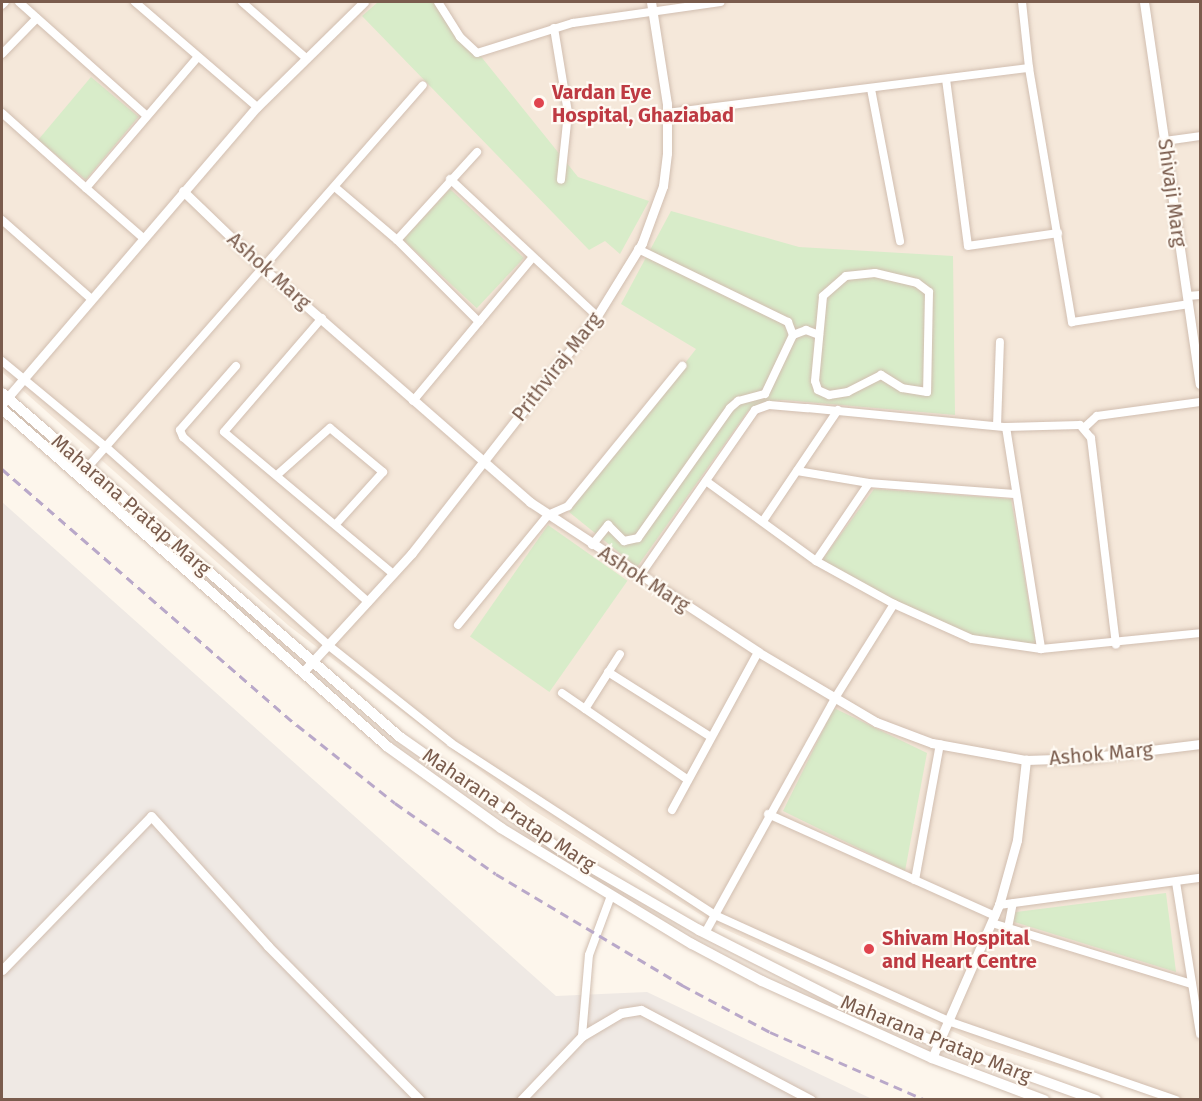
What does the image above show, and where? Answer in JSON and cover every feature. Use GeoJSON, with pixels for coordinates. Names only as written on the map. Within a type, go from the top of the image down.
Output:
{"type":"FeatureCollection","features":[{"type":"Feature","properties":{"kind":"main road","name":"Maharana Pratap Marg"},"geometry":{"type":"LineString","coordinates":[[3,401],[87,468],[400,737],[561,850],[705,933],[845,1004],[938,1043],[1096,1100]]}},
{"type":"Feature","properties":{"kind":"main road","name":"Maharana Pratap Marg"},"geometry":{"type":"LineString","coordinates":[[3,401],[388,747],[445,788],[611,896],[762,981],[932,1058],[1044,1100]]}},
{"type":"Feature","properties":{"kind":"street"},"geometry":{"type":"LineString","coordinates":[[2,5],[5,2]]}},
{"type":"Feature","properties":{"kind":"street"},"geometry":{"type":"LineString","coordinates":[[19,2],[147,116]]}},
{"type":"Feature","properties":{"kind":"street"},"geometry":{"type":"LineString","coordinates":[[135,2],[257,106]]}},
{"type":"Feature","properties":{"kind":"street"},"geometry":{"type":"LineString","coordinates":[[242,2],[306,58]]}},
{"type":"Feature","properties":{"kind":"street"},"geometry":{"type":"LineString","coordinates":[[3,401],[23,380],[89,297],[257,106],[364,2]]}},
{"type":"Feature","properties":{"kind":"street"},"geometry":{"type":"LineString","coordinates":[[438,2],[460,37],[477,53],[555,28],[651,6],[721,2]]}},
{"type":"Feature","properties":{"kind":"street"},"geometry":{"type":"LineString","coordinates":[[1022,2],[1029,68],[1072,322],[1188,300],[1200,295]]}},
{"type":"Feature","properties":{"kind":"street","name":"Shivaji Marg"},"geometry":{"type":"LineString","coordinates":[[1144,2],[1200,384]]}},
{"type":"Feature","properties":{"kind":"street","name":"Prithviraj Marg"},"geometry":{"type":"LineString","coordinates":[[303,672],[393,574],[483,463],[597,316],[638,249],[663,186],[667,113],[651,6]]}},
{"type":"Feature","properties":{"kind":"street"},"geometry":{"type":"LineString","coordinates":[[2,54],[37,18]]}},
{"type":"Feature","properties":{"kind":"street"},"geometry":{"type":"LineString","coordinates":[[555,28],[568,113],[561,180]]}},
{"type":"Feature","properties":{"kind":"street"},"geometry":{"type":"LineString","coordinates":[[86,189],[198,57]]}},
{"type":"Feature","properties":{"kind":"street"},"geometry":{"type":"LineString","coordinates":[[667,113],[1029,68]]}},
{"type":"Feature","properties":{"kind":"street"},"geometry":{"type":"LineString","coordinates":[[946,80],[968,246],[1058,233]]}},
{"type":"Feature","properties":{"kind":"street"},"geometry":{"type":"LineString","coordinates":[[87,468],[336,188],[423,85]]}},
{"type":"Feature","properties":{"kind":"street"},"geometry":{"type":"LineString","coordinates":[[872,89],[900,241]]}},
{"type":"Feature","properties":{"kind":"street"},"geometry":{"type":"LineString","coordinates":[[2,113],[142,237]]}},
{"type":"Feature","properties":{"kind":"street"},"geometry":{"type":"LineString","coordinates":[[1165,141],[1200,136]]}},
{"type":"Feature","properties":{"kind":"street"},"geometry":{"type":"LineString","coordinates":[[397,240],[450,179],[477,152]]}},
{"type":"Feature","properties":{"kind":"street"},"geometry":{"type":"LineString","coordinates":[[450,179],[597,316]]}},
{"type":"Feature","properties":{"kind":"street"},"geometry":{"type":"LineString","coordinates":[[336,188],[397,240],[479,322]]}},
{"type":"Feature","properties":{"kind":"street","name":"Ashok Marg"},"geometry":{"type":"LineString","coordinates":[[183,191],[264,269],[483,463],[548,515],[639,577],[758,652],[876,722],[940,744],[1026,760],[1086,758],[1200,744]]}},
{"type":"Feature","properties":{"kind":"street"},"geometry":{"type":"LineString","coordinates":[[2,220],[89,297]]}},
{"type":"Feature","properties":{"kind":"street"},"geometry":{"type":"LineString","coordinates":[[592,545],[608,525],[624,540],[638,538],[730,408],[738,400],[765,394],[793,334],[788,322],[638,249]]}},
{"type":"Feature","properties":{"kind":"street"},"geometry":{"type":"LineString","coordinates":[[413,401],[533,257]]}},
{"type":"Feature","properties":{"kind":"street"},"geometry":{"type":"LineString","coordinates":[[875,273],[918,283],[928,292],[927,392],[902,388],[881,375],[848,392],[829,395],[818,390],[815,381],[819,334],[823,296],[846,276],[875,273]]}},
{"type":"Feature","properties":{"kind":"street"},"geometry":{"type":"LineString","coordinates":[[322,318],[224,432],[278,475],[393,574]]}},
{"type":"Feature","properties":{"kind":"street"},"geometry":{"type":"LineString","coordinates":[[793,334],[806,330],[819,334]]}},
{"type":"Feature","properties":{"kind":"street"},"geometry":{"type":"LineString","coordinates":[[1000,342],[1002,426],[1041,649]]}},
{"type":"Feature","properties":{"kind":"street"},"geometry":{"type":"LineString","coordinates":[[2,361],[106,447],[328,645],[451,743],[715,915],[951,1022],[1176,1100]]}},
{"type":"Feature","properties":{"kind":"street"},"geometry":{"type":"LineString","coordinates":[[236,366],[180,430],[183,438],[368,602]]}},
{"type":"Feature","properties":{"kind":"street"},"geometry":{"type":"LineString","coordinates":[[458,625],[548,515],[568,506],[682,366]]}},
{"type":"Feature","properties":{"kind":"street"},"geometry":{"type":"LineString","coordinates":[[639,577],[755,410],[769,405],[1002,426],[1084,427],[1097,416],[1200,402]]}},
{"type":"Feature","properties":{"kind":"street"},"geometry":{"type":"LineString","coordinates":[[763,521],[838,410]]}},
{"type":"Feature","properties":{"kind":"street"},"geometry":{"type":"LineString","coordinates":[[1084,427],[1091,438],[1116,644]]}},
{"type":"Feature","properties":{"kind":"street"},"geometry":{"type":"LineString","coordinates":[[278,475],[330,428],[383,472],[336,524]]}},
{"type":"Feature","properties":{"kind":"street"},"geometry":{"type":"LineString","coordinates":[[797,471],[869,483],[1014,494]]}},
{"type":"Feature","properties":{"kind":"street"},"geometry":{"type":"LineString","coordinates":[[706,481],[816,561],[894,604],[972,639],[1041,649],[1116,644],[1200,633]]}},
{"type":"Feature","properties":{"kind":"street"},"geometry":{"type":"LineString","coordinates":[[816,561],[869,483]]}},
{"type":"Feature","properties":{"kind":"street"},"geometry":{"type":"LineString","coordinates":[[705,933],[768,814],[835,698],[894,604]]}},
{"type":"Feature","properties":{"kind":"street"},"geometry":{"type":"LineString","coordinates":[[672,810],[758,652]]}},
{"type":"Feature","properties":{"kind":"street"},"geometry":{"type":"LineString","coordinates":[[585,709],[620,654]]}},
{"type":"Feature","properties":{"kind":"street"},"geometry":{"type":"LineString","coordinates":[[608,672],[711,737]]}},
{"type":"Feature","properties":{"kind":"street"},"geometry":{"type":"LineString","coordinates":[[562,693],[688,780]]}},
{"type":"Feature","properties":{"kind":"street"},"geometry":{"type":"LineString","coordinates":[[915,880],[940,744]]}},
{"type":"Feature","properties":{"kind":"street"},"geometry":{"type":"LineString","coordinates":[[932,1058],[951,1022],[999,905],[1017,840],[1026,760]]}},
{"type":"Feature","properties":{"kind":"street"},"geometry":{"type":"LineString","coordinates":[[768,814],[915,880],[1008,928],[1192,984]]}},
{"type":"Feature","properties":{"kind":"street"},"geometry":{"type":"LineString","coordinates":[[2,970],[151,816],[268,946],[420,1100]]}},
{"type":"Feature","properties":{"kind":"street"},"geometry":{"type":"LineString","coordinates":[[999,905],[1200,878]]}},
{"type":"Feature","properties":{"kind":"street"},"geometry":{"type":"LineString","coordinates":[[1176,882],[1200,1034]]}},
{"type":"Feature","properties":{"kind":"street"},"geometry":{"type":"LineString","coordinates":[[582,1036],[589,955],[611,896]]}},
{"type":"Feature","properties":{"kind":"street"},"geometry":{"type":"LineString","coordinates":[[1008,928],[1013,903]]}},
{"type":"Feature","properties":{"kind":"street"},"geometry":{"type":"LineString","coordinates":[[521,1100],[582,1036],[621,1012],[641,1010],[811,1100]]}},
{"type":"Feature","properties":{"kind":"shaded area"},"geometry":{"type":"Polygon","coordinates":[[[2,2],[1200,2],[1200,1099],[1165,1099],[985,1046],[722,928],[530,808],[289,626],[2,372],[2,2]]]}},
{"type":"Feature","properties":{"kind":"shaded area"},"geometry":{"type":"Polygon","coordinates":[[[2,502],[556,996],[647,992],[872,1099],[2,1099],[2,502]]]}},
{"type":"Feature","properties":{"kind":"green space"},"geometry":{"type":"Polygon","coordinates":[[[378,2],[437,2],[578,177],[649,201],[620,254],[605,241],[589,250],[362,16],[378,2]]]}},
{"type":"Feature","properties":{"kind":"green space"},"geometry":{"type":"Polygon","coordinates":[[[91,77],[138,117],[86,180],[38,140],[91,77]]]}},
{"type":"Feature","properties":{"kind":"green space"},"geometry":{"type":"Polygon","coordinates":[[[450,189],[524,258],[477,308],[403,239],[450,189]]]}},
{"type":"Feature","properties":{"kind":"green space"},"geometry":{"type":"Polygon","coordinates":[[[671,211],[799,247],[953,256],[955,415],[784,400],[763,402],[748,411],[637,567],[569,512],[696,349],[621,304],[671,211]]]}},
{"type":"Feature","properties":{"kind":"green space"},"geometry":{"type":"Polygon","coordinates":[[[874,489],[1011,499],[1036,644],[971,636],[888,602],[822,560],[874,489]]]}},
{"type":"Feature","properties":{"kind":"green space"},"geometry":{"type":"Polygon","coordinates":[[[548,525],[627,581],[549,692],[470,636],[548,525]]]}},
{"type":"Feature","properties":{"kind":"green space"},"geometry":{"type":"Polygon","coordinates":[[[834,708],[927,753],[905,871],[783,811],[834,708]]]}},
{"type":"Feature","properties":{"kind":"green space"},"geometry":{"type":"Polygon","coordinates":[[[1166,893],[1176,972],[1011,921],[1016,912],[1166,893]]]}},
{"type":"Feature","properties":{"kind":"railway"},"geometry":{"type":"LineString","coordinates":[[2,469],[297,725],[395,803],[496,874],[682,985],[770,1032],[926,1100]]}},
{"type":"Feature","properties":{"kind":"place","name":"Vardan Eye Hospital, Ghaziabad"},"geometry":{"type":"Point","coordinates":[539,103]}},
{"type":"Feature","properties":{"kind":"place","name":"Shivam Hospital and Heart Centre"},"geometry":{"type":"Point","coordinates":[869,949]}}]}
